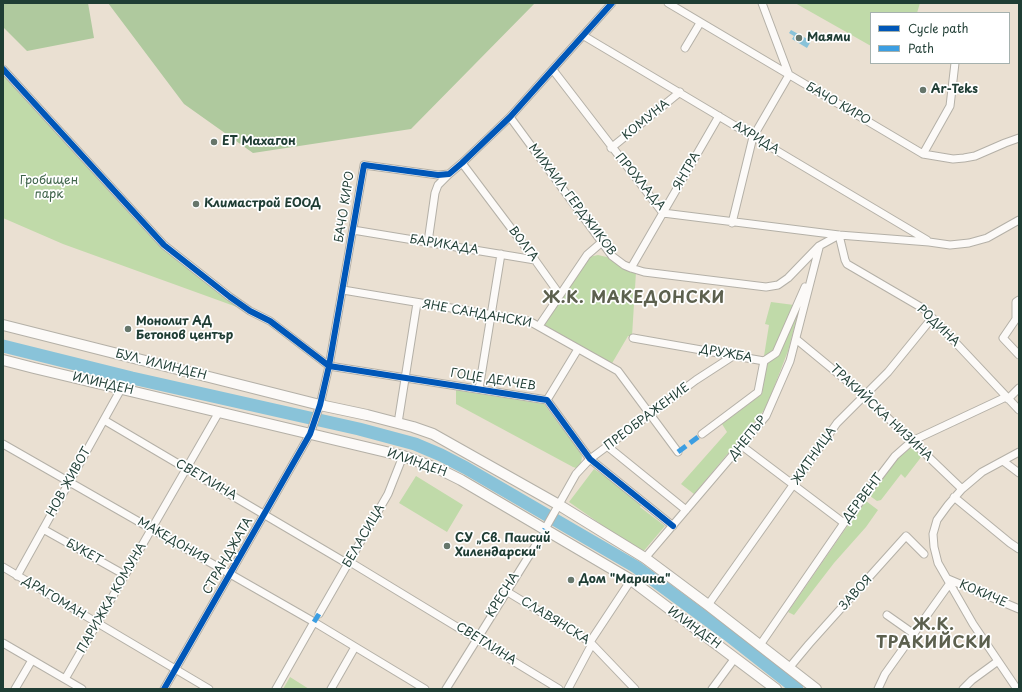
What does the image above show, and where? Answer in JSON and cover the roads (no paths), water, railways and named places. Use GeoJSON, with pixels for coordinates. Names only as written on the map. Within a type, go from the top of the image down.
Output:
{"type":"FeatureCollection","features":[{"type":"Feature","properties":{"kind":"main road","name":"БУЛ. ИЛИНДЕН"},"geometry":{"type":"LineString","coordinates":[[3,325],[320,405]]}},
{"type":"Feature","properties":{"kind":"main road","name":"ИЛИНДЕН"},"geometry":{"type":"LineString","coordinates":[[3,360],[403,456],[441,470],[547,526],[631,580],[776,689]]}},
{"type":"Feature","properties":{"kind":"main road"},"geometry":{"type":"LineString","coordinates":[[320,405],[398,423],[433,434],[644,558],[708,605],[816,689]]}},
{"type":"Feature","properties":{"kind":"street"},"geometry":{"type":"LineString","coordinates":[[428,242],[435,193],[438,185],[510,117],[612,3]]}},
{"type":"Feature","properties":{"kind":"street","name":"БАЧО КИРО"},"geometry":{"type":"LineString","coordinates":[[668,3],[923,154],[953,159],[964,158],[975,156],[1018,141]]}},
{"type":"Feature","properties":{"kind":"street"},"geometry":{"type":"LineString","coordinates":[[732,223],[753,137],[789,76],[762,3]]}},
{"type":"Feature","properties":{"kind":"street"},"geometry":{"type":"LineString","coordinates":[[685,48],[700,23]]}},
{"type":"Feature","properties":{"kind":"street","name":"АХРИДА"},"geometry":{"type":"LineString","coordinates":[[584,36],[929,242]]}},
{"type":"Feature","properties":{"kind":"street"},"geometry":{"type":"LineString","coordinates":[[923,154],[950,106],[955,64]]}},
{"type":"Feature","properties":{"kind":"street"},"geometry":{"type":"LineString","coordinates":[[3,70],[164,245],[230,297],[250,311],[270,322],[329,366]]}},
{"type":"Feature","properties":{"kind":"street","name":"ПРОХЛАДА"},"geometry":{"type":"LineString","coordinates":[[553,70],[611,148],[663,213],[732,223],[839,235],[950,244],[969,243],[987,238],[1019,220]]}},
{"type":"Feature","properties":{"kind":"street","name":"КОМУНА"},"geometry":{"type":"LineString","coordinates":[[611,148],[680,92]]}},
{"type":"Feature","properties":{"kind":"street","name":"ЯНТРА"},"geometry":{"type":"LineString","coordinates":[[631,268],[720,116]]}},
{"type":"Feature","properties":{"kind":"street","name":"МИХАИЛ ГЕРДЖИКОВ"},"geometry":{"type":"LineString","coordinates":[[510,117],[612,256],[624,265],[631,268],[644,272],[766,287],[778,284],[788,278],[819,246]]}},
{"type":"Feature","properties":{"kind":"street","name":"ВОЛГА"},"geometry":{"type":"LineString","coordinates":[[462,163],[560,295]]}},
{"type":"Feature","properties":{"kind":"street","name":"БАЧО КИРО"},"geometry":{"type":"LineString","coordinates":[[316,416],[329,366],[364,165],[438,175],[450,174]]}},
{"type":"Feature","properties":{"kind":"street","name":"БАРИКАДА"},"geometry":{"type":"LineString","coordinates":[[353,230],[535,260]]}},
{"type":"Feature","properties":{"kind":"street"},"geometry":{"type":"LineString","coordinates":[[819,246],[839,235]]}},
{"type":"Feature","properties":{"kind":"street","name":"РОДИНА"},"geometry":{"type":"LineString","coordinates":[[839,235],[847,264],[924,309],[1019,410]]}},
{"type":"Feature","properties":{"kind":"street"},"geometry":{"type":"LineString","coordinates":[[539,326],[587,255],[602,242]]}},
{"type":"Feature","properties":{"kind":"street","name":"ДНЕПЪР"},"geometry":{"type":"LineString","coordinates":[[644,558],[742,446],[766,416],[790,361],[819,246]]}},
{"type":"Feature","properties":{"kind":"street"},"geometry":{"type":"LineString","coordinates":[[479,389],[501,254]]}},
{"type":"Feature","properties":{"kind":"street","name":"ДРУЖБА"},"geometry":{"type":"LineString","coordinates":[[633,338],[764,361],[776,353],[812,270]]}},
{"type":"Feature","properties":{"kind":"street","name":"ЯНЕ САНДАНСКИ"},"geometry":{"type":"LineString","coordinates":[[343,290],[529,321],[618,371],[678,452]]}},
{"type":"Feature","properties":{"kind":"street"},"geometry":{"type":"LineString","coordinates":[[1019,300],[1016,302],[1016,319],[1003,338],[1019,355]]}},
{"type":"Feature","properties":{"kind":"street"},"geometry":{"type":"LineString","coordinates":[[398,423],[417,303]]}},
{"type":"Feature","properties":{"kind":"street","name":"ЖИТНИЦА"},"geometry":{"type":"LineString","coordinates":[[708,605],[837,423],[888,372],[932,318]]}},
{"type":"Feature","properties":{"kind":"street","name":"ТРАКИЙСКА НИЗИНА"},"geometry":{"type":"LineString","coordinates":[[796,339],[864,395],[962,489]]}},
{"type":"Feature","properties":{"kind":"street"},"geometry":{"type":"LineString","coordinates":[[547,400],[578,349]]}},
{"type":"Feature","properties":{"kind":"street","name":"ПРЕОБРАЖЕНИЕ"},"geometry":{"type":"LineString","coordinates":[[547,526],[576,474],[590,459],[696,380],[734,356]]}},
{"type":"Feature","properties":{"kind":"street","name":"ДНЕПЪР"},"geometry":{"type":"LineString","coordinates":[[702,434],[758,392],[764,361]]}},
{"type":"Feature","properties":{"kind":"street","name":"ГОЦЕ ДЕЛЧЕВ"},"geometry":{"type":"LineString","coordinates":[[329,366],[547,400],[590,459],[673,526]]}},
{"type":"Feature","properties":{"kind":"street","name":"ДЕРВЕНТ"},"geometry":{"type":"LineString","coordinates":[[760,645],[844,523],[895,456],[912,441],[1007,398],[1019,388]]}},
{"type":"Feature","properties":{"kind":"street","name":"НОВ ЖИВОТ"},"geometry":{"type":"LineString","coordinates":[[17,576],[121,389]]}},
{"type":"Feature","properties":{"kind":"street","name":"ПАРИЖКА КОМУНА"},"geometry":{"type":"LineString","coordinates":[[65,679],[219,412]]}},
{"type":"Feature","properties":{"kind":"street","name":"СТРАНДЖАТА"},"geometry":{"type":"LineString","coordinates":[[164,689],[265,515],[310,434],[316,416]]}},
{"type":"Feature","properties":{"kind":"street","name":"СВЕТЛИНА"},"geometry":{"type":"LineString","coordinates":[[104,420],[477,638],[559,689]]}},
{"type":"Feature","properties":{"kind":"street","name":"МАКЕДОНИЯ"},"geometry":{"type":"LineString","coordinates":[[3,444],[314,622],[425,689]]}},
{"type":"Feature","properties":{"kind":"street"},"geometry":{"type":"LineString","coordinates":[[606,446],[686,510]]}},
{"type":"Feature","properties":{"kind":"street"},"geometry":{"type":"LineString","coordinates":[[742,446],[844,523]]}},
{"type":"Feature","properties":{"kind":"street"},"geometry":{"type":"LineString","coordinates":[[1017,689],[974,624],[938,563],[934,547],[933,534],[937,520],[954,497],[962,489],[982,472],[1019,452]]}},
{"type":"Feature","properties":{"kind":"street","name":"БЕЛАСИЦА"},"geometry":{"type":"LineString","coordinates":[[319,614],[388,494],[403,456]]}},
{"type":"Feature","properties":{"kind":"street"},"geometry":{"type":"LineString","coordinates":[[1004,461],[1019,474]]}},
{"type":"Feature","properties":{"kind":"street"},"geometry":{"type":"LineString","coordinates":[[954,497],[1019,549]]}},
{"type":"Feature","properties":{"kind":"street","name":"БУКЕТ"},"geometry":{"type":"LineString","coordinates":[[43,529],[125,575]]}},
{"type":"Feature","properties":{"kind":"street","name":"ЗАВОЯ"},"geometry":{"type":"LineString","coordinates":[[789,668],[906,536],[924,554]]}},
{"type":"Feature","properties":{"kind":"street","name":"КРЕСНА"},"geometry":{"type":"LineString","coordinates":[[446,689],[537,543]]}},
{"type":"Feature","properties":{"kind":"street","name":"ДРАГОМАН"},"geometry":{"type":"LineString","coordinates":[[3,567],[209,689]]}},
{"type":"Feature","properties":{"kind":"street"},"geometry":{"type":"LineString","coordinates":[[568,689],[591,643],[631,580]]}},
{"type":"Feature","properties":{"kind":"street","name":"КОКИЧЕ"},"geometry":{"type":"LineString","coordinates":[[878,689],[885,674],[914,634],[949,581],[1019,609]]}},
{"type":"Feature","properties":{"kind":"street","name":"СЛАВЯНСКА"},"geometry":{"type":"LineString","coordinates":[[506,591],[591,643],[635,689]]}},
{"type":"Feature","properties":{"kind":"street"},"geometry":{"type":"LineString","coordinates":[[887,615],[914,634]]}},
{"type":"Feature","properties":{"kind":"street"},"geometry":{"type":"LineString","coordinates":[[276,689],[314,622]]}},
{"type":"Feature","properties":{"kind":"street"},"geometry":{"type":"LineString","coordinates":[[3,643],[82,689]]}},
{"type":"Feature","properties":{"kind":"street"},"geometry":{"type":"LineString","coordinates":[[331,689],[355,647]]}},
{"type":"Feature","properties":{"kind":"street"},"geometry":{"type":"LineString","coordinates":[[712,689],[735,658]]}},
{"type":"Feature","properties":{"kind":"street"},"geometry":{"type":"LineString","coordinates":[[15,689],[32,660]]}},
{"type":"Feature","properties":{"kind":"street"},"geometry":{"type":"LineString","coordinates":[[963,689],[972,680],[998,661]]}},
{"type":"Feature","properties":{"kind":"water","name":"Маями"},"geometry":{"type":"Polygon","coordinates":[[[791,30],[811,41],[807,48],[792,39],[794,36],[789,33],[791,30]]]}},
{"type":"Feature","properties":{"kind":"waterway"},"geometry":{"type":"LineString","coordinates":[[3,346],[132,378],[359,429],[415,444],[441,455],[636,567],[727,634],[797,689]]}},
{"type":"Feature","properties":{"kind":"place","name":"Маями"},"geometry":{"type":"Point","coordinates":[799,38]}},
{"type":"Feature","properties":{"kind":"place","name":"Ar-Teks"},"geometry":{"type":"Point","coordinates":[923,90]}},
{"type":"Feature","properties":{"kind":"place","name":"ЕТ Махагон"},"geometry":{"type":"Point","coordinates":[214,142]}},
{"type":"Feature","properties":{"kind":"place","name":"Климастрой ЕООД"},"geometry":{"type":"Point","coordinates":[196,204]}},
{"type":"Feature","properties":{"kind":"place","name":"Монолит АД Бетонов център"},"geometry":{"type":"Point","coordinates":[128,329]}},
{"type":"Feature","properties":{"kind":"place","name":"СУ „Св. Паисий Хилендарски“"},"geometry":{"type":"Point","coordinates":[447,546]}},
{"type":"Feature","properties":{"kind":"place","name":"Дом \"Марина\""},"geometry":{"type":"Point","coordinates":[571,580]}},
{"type":"Feature","properties":{"kind":"district","name":"Ж.К. МАКЕДОНСКИ"},"geometry":{"type":"Point","coordinates":[634,299]}},
{"type":"Feature","properties":{"kind":"district","name":"Ж.К. ТРАКИЙСКИ"},"geometry":{"type":"Point","coordinates":[934,635]}},
{"type":"Feature","properties":{"kind":"park label","name":"Гробищен парк"},"geometry":{"type":"Point","coordinates":[49,188]}}]}
